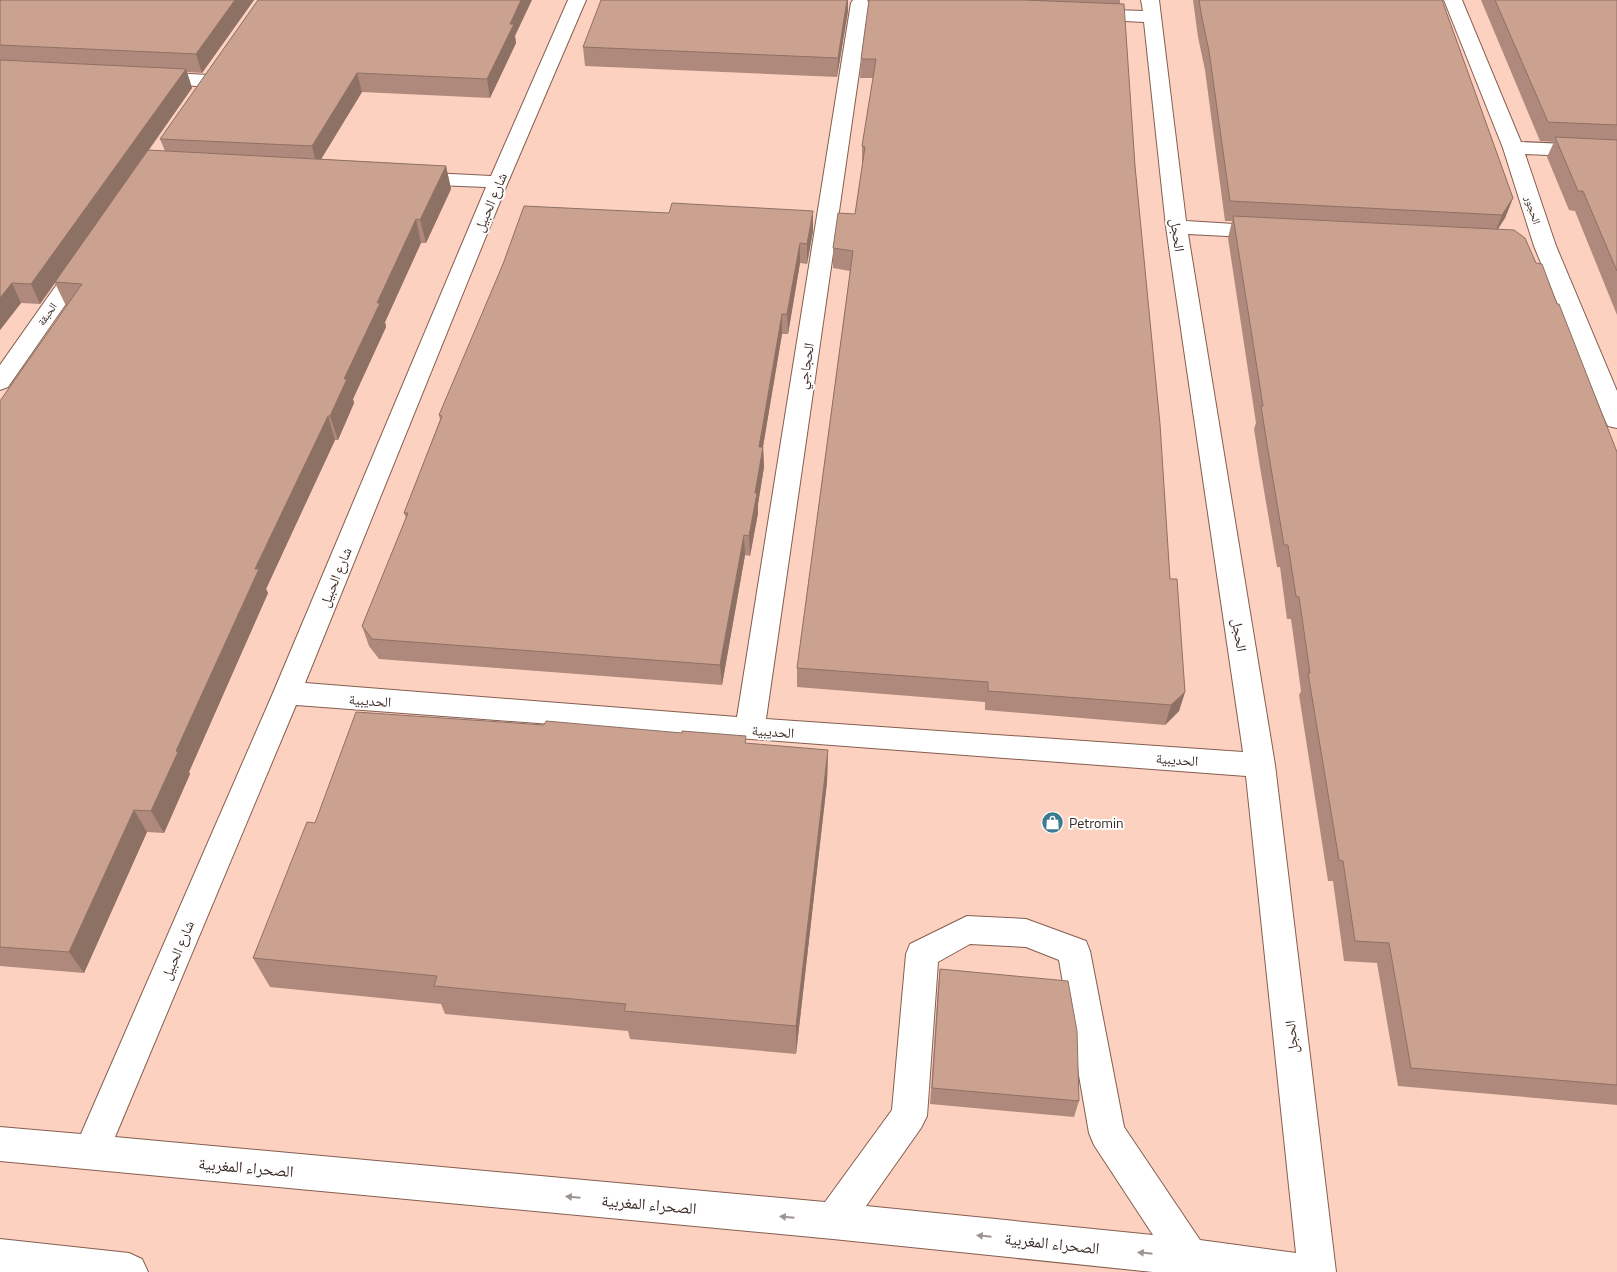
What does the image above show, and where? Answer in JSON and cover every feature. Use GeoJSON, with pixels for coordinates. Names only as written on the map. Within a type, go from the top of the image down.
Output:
{"type":"FeatureCollection","features":[{"type":"Feature","properties":{"kind":"street","name":"شارع الحبيل"},"geometry":{"type":"LineString","coordinates":[[91,1152],[287,693],[498,182],[577,0]]}},
{"type":"Feature","properties":{"kind":"street","name":"الحجور"},"geometry":{"type":"LineString","coordinates":[[1453,0],[1513,148],[1535,245],[1617,420]]}},
{"type":"Feature","properties":{"kind":"street","name":"الحجاجي"},"geometry":{"type":"LineString","coordinates":[[750,729],[861,3]]}},
{"type":"Feature","properties":{"kind":"street"},"geometry":{"type":"LineString","coordinates":[[1075,14],[1151,9]]}},
{"type":"Feature","properties":{"kind":"street","name":"الحجل"},"geometry":{"type":"LineString","coordinates":[[1151,9],[1176,227],[1260,765],[1317,1272]]}},
{"type":"Feature","properties":{"kind":"street"},"geometry":{"type":"LineString","coordinates":[[138,78],[208,81]]}},
{"type":"Feature","properties":{"kind":"street"},"geometry":{"type":"LineString","coordinates":[[1513,148],[1617,152]]}},
{"type":"Feature","properties":{"kind":"street"},"geometry":{"type":"LineString","coordinates":[[389,177],[498,182]]}},
{"type":"Feature","properties":{"kind":"street"},"geometry":{"type":"LineString","coordinates":[[1176,227],[1286,233]]}},
{"type":"Feature","properties":{"kind":"street","name":"الحبقة"},"geometry":{"type":"LineString","coordinates":[[0,382],[96,245]]}},
{"type":"Feature","properties":{"kind":"street","name":"الحديبية"},"geometry":{"type":"LineString","coordinates":[[287,693],[750,729],[1260,765]]}},
{"type":"Feature","properties":{"kind":"street"},"geometry":{"type":"LineString","coordinates":[[833,1221],[909,1116],[922,954],[967,930],[1026,933],[1074,950],[1107,1133],[1189,1257]]}},
{"type":"Feature","properties":{"kind":"street","name":"الصحراء المغربية"},"geometry":{"type":"LineString","coordinates":[[0,1144],[833,1221],[1189,1257],[1296,1272]]}},
{"type":"Feature","properties":{"kind":"street"},"geometry":{"type":"LineString","coordinates":[[0,1258],[129,1272]]}},
{"type":"Feature","properties":{"kind":"building"},"geometry":{"type":"Polygon","coordinates":[[[2,0],[235,0],[196,54],[0,45],[0,2],[2,0]]]}},
{"type":"Feature","properties":{"kind":"building"},"geometry":{"type":"Polygon","coordinates":[[[258,0],[521,0],[510,24],[514,24],[487,79],[357,73],[312,146],[160,139],[258,0]]]}},
{"type":"Feature","properties":{"kind":"building"},"geometry":{"type":"Polygon","coordinates":[[[601,0],[847,0],[838,58],[583,47],[601,0]]]}},
{"type":"Feature","properties":{"kind":"building"},"geometry":{"type":"Polygon","coordinates":[[[869,0],[1024,0],[1124,4],[1135,166],[1160,424],[1170,579],[1177,579],[1185,692],[1171,705],[988,691],[988,682],[797,668],[853,251],[833,248],[838,213],[855,214],[865,147],[862,146],[876,59],[861,59],[869,0]]]}},
{"type":"Feature","properties":{"kind":"building"},"geometry":{"type":"Polygon","coordinates":[[[1199,0],[1442,0],[1513,198],[1502,215],[1230,201],[1209,51],[1199,0]]]}},
{"type":"Feature","properties":{"kind":"building"},"geometry":{"type":"Polygon","coordinates":[[[1495,0],[1617,0],[1617,125],[1548,122],[1495,0]]]}},
{"type":"Feature","properties":{"kind":"building"},"geometry":{"type":"Polygon","coordinates":[[[0,60],[186,69],[31,284],[12,283],[0,298],[0,60]]]}},
{"type":"Feature","properties":{"kind":"building"},"geometry":{"type":"Polygon","coordinates":[[[1555,137],[1617,140],[1617,271],[1583,191],[1578,191],[1555,137]]]}},
{"type":"Feature","properties":{"kind":"building"},"geometry":{"type":"Polygon","coordinates":[[[148,150],[446,166],[420,220],[416,219],[377,303],[380,303],[344,379],[347,379],[330,416],[328,416],[255,569],[259,569],[176,751],[178,752],[151,811],[134,810],[69,952],[0,947],[0,401],[82,284],[55,282],[148,150]]]}},
{"type":"Feature","properties":{"kind":"building"},"geometry":{"type":"Polygon","coordinates":[[[672,203],[813,211],[807,244],[800,243],[787,314],[782,314],[759,447],[763,447],[755,493],[757,493],[749,536],[744,535],[720,665],[372,639],[362,626],[408,513],[404,513],[442,416],[439,415],[503,264],[524,206],[669,213],[672,203]]]}},
{"type":"Feature","properties":{"kind":"building"},"geometry":{"type":"Polygon","coordinates":[[[1233,216],[1514,230],[1525,238],[1536,263],[1542,264],[1617,452],[1617,1085],[1411,1068],[1389,943],[1355,941],[1343,861],[1339,860],[1308,673],[1310,673],[1299,597],[1296,596],[1288,545],[1284,545],[1267,444],[1261,406],[1263,406],[1233,216]]]}},
{"type":"Feature","properties":{"kind":"building"},"geometry":{"type":"Polygon","coordinates":[[[356,712],[544,725],[546,721],[682,733],[682,731],[746,736],[745,743],[828,750],[796,1026],[624,1011],[626,1004],[434,986],[437,976],[253,958],[307,822],[315,823],[356,712]]]}},
{"type":"Feature","properties":{"kind":"building"},"geometry":{"type":"Polygon","coordinates":[[[940,969],[1068,981],[1077,1031],[1079,1101],[932,1088],[940,969]]]}},
{"type":"Feature","properties":{"kind":"place","name":"Petromin"},"geometry":{"type":"Point","coordinates":[1053,822]}}]}
